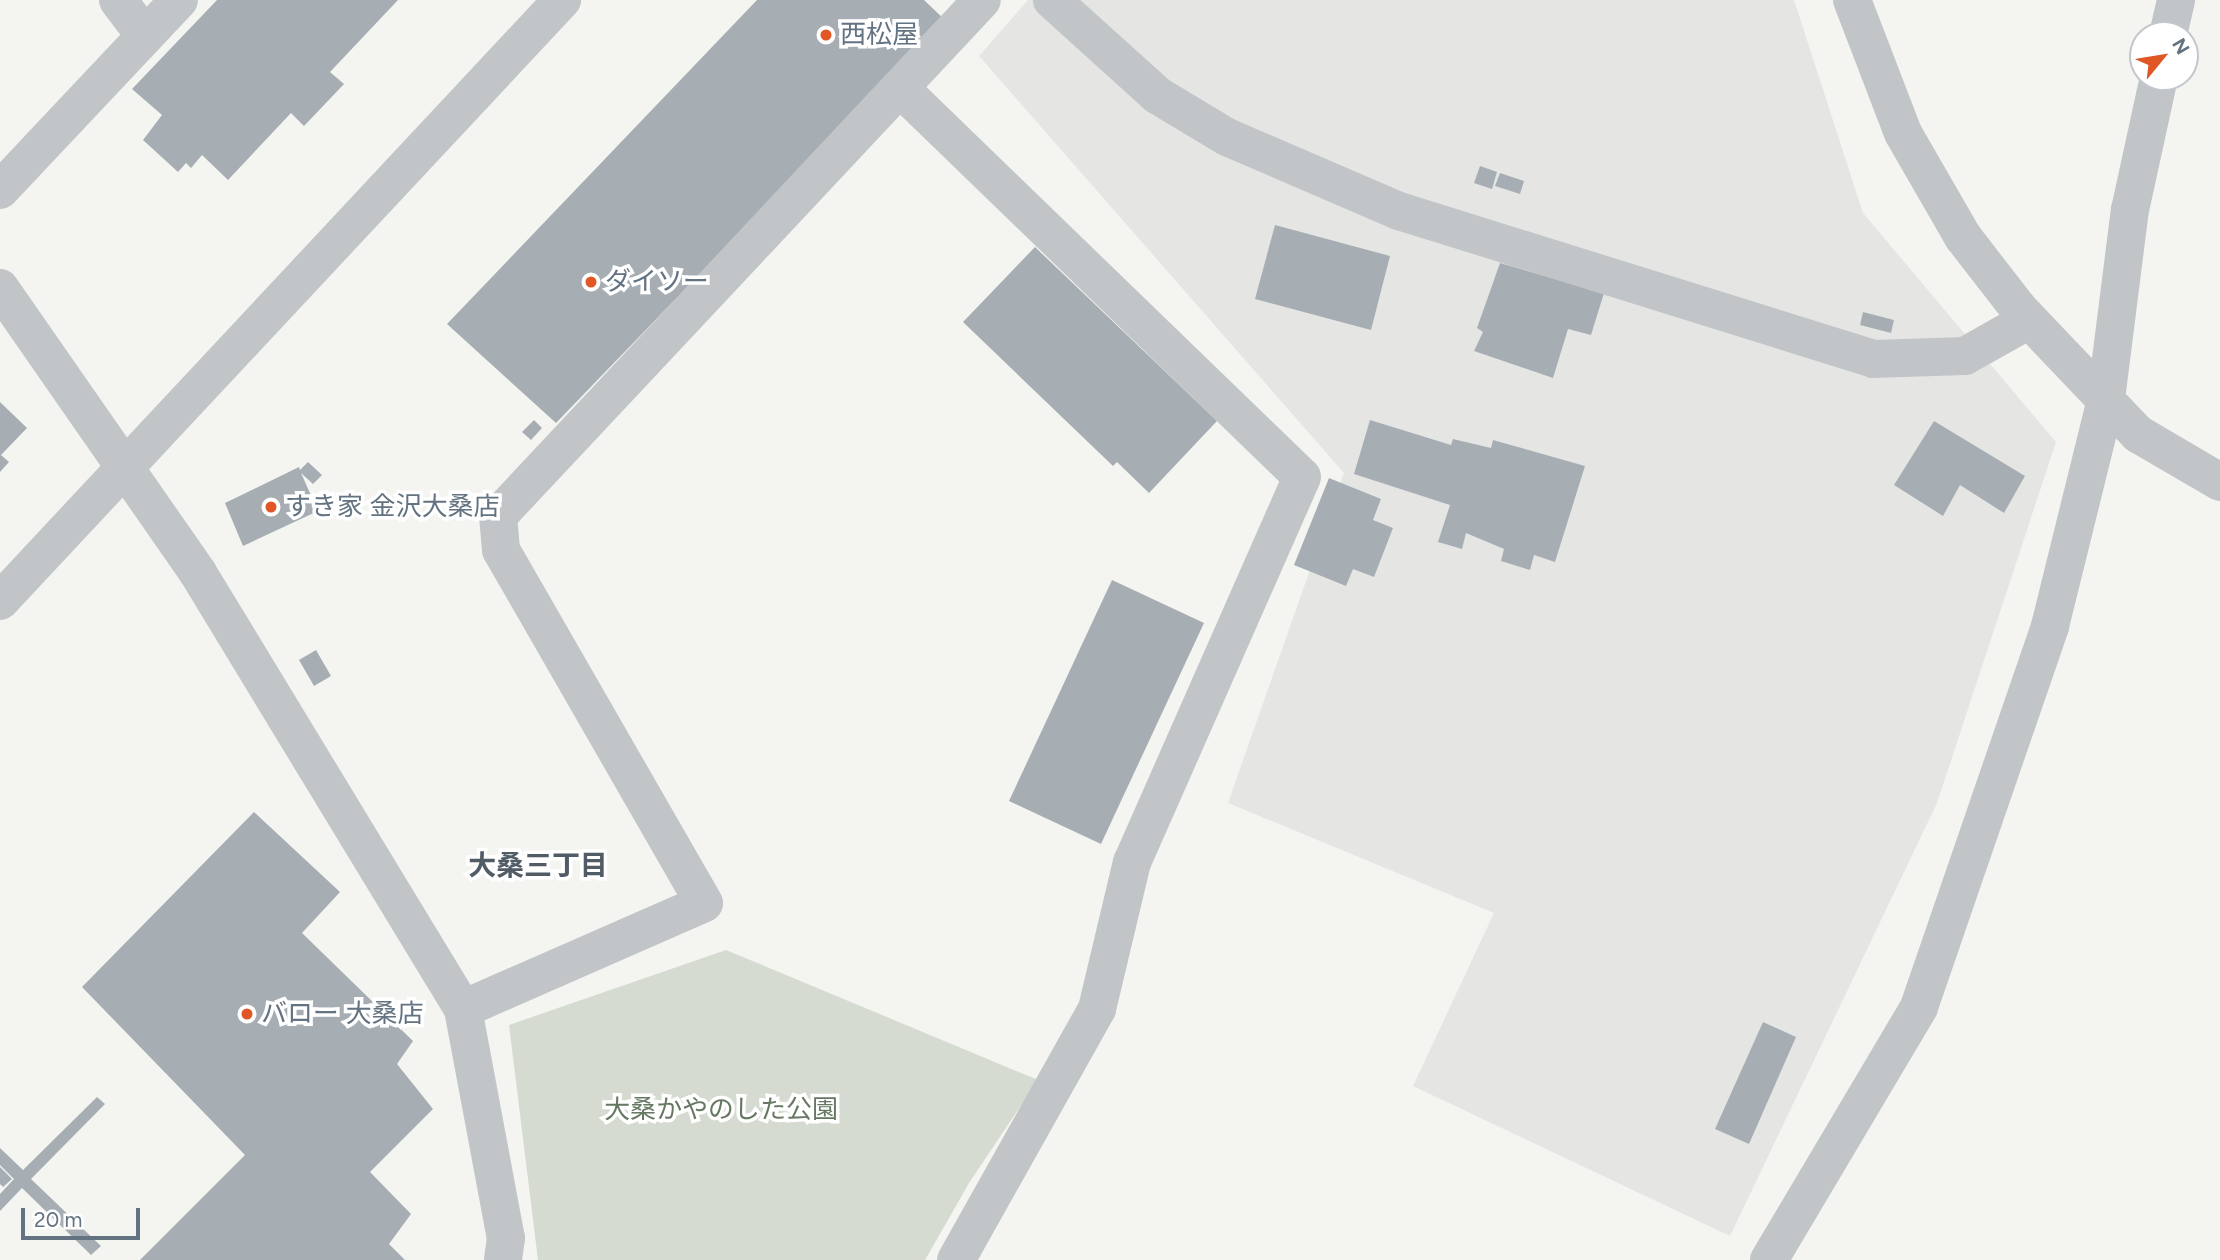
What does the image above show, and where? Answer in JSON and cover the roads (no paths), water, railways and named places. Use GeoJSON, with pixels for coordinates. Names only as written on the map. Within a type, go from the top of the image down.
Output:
{"type":"FeatureCollection","features":[{"type":"Feature","properties":{"kind":"street"},"geometry":{"type":"LineString","coordinates":[[118,0],[145,36]]}},
{"type":"Feature","properties":{"kind":"street"},"geometry":{"type":"LineString","coordinates":[[0,190],[179,0]]}},
{"type":"Feature","properties":{"kind":"street"},"geometry":{"type":"LineString","coordinates":[[0,601],[562,0]]}},
{"type":"Feature","properties":{"kind":"street"},"geometry":{"type":"LineString","coordinates":[[463,1009],[704,903],[501,550],[498,516],[982,0]]}},
{"type":"Feature","properties":{"kind":"street"},"geometry":{"type":"LineString","coordinates":[[1052,0],[1157,95],[1227,137],[1412,215],[1872,359],[1965,356],[2029,320]]}},
{"type":"Feature","properties":{"kind":"street"},"geometry":{"type":"LineString","coordinates":[[1852,0],[1903,133],[1963,237],[2029,320],[2138,434],[2220,482]]}},
{"type":"Feature","properties":{"kind":"street"},"geometry":{"type":"LineString","coordinates":[[2171,21],[2176,0]]}},
{"type":"Feature","properties":{"kind":"street"},"geometry":{"type":"LineString","coordinates":[[900,88],[1302,477],[1132,862],[1097,1009],[956,1260]]}},
{"type":"Feature","properties":{"kind":"street"},"geometry":{"type":"LineString","coordinates":[[1769,1260],[1919,1007],[2050,626],[2106,399],[2130,210],[2156,91]]}},
{"type":"Feature","properties":{"kind":"street"},"geometry":{"type":"LineString","coordinates":[[0,288],[198,573],[463,1009],[506,1238],[503,1260]]}},
{"type":"Feature","properties":{"kind":"place","name":"西松屋"},"geometry":{"type":"Point","coordinates":[826,35]}},
{"type":"Feature","properties":{"kind":"place","name":"ダイソー"},"geometry":{"type":"Point","coordinates":[591,282]}},
{"type":"Feature","properties":{"kind":"place","name":"すき家 金沢大桑店"},"geometry":{"type":"Point","coordinates":[271,507]}},
{"type":"Feature","properties":{"kind":"place","name":"バロー 大桑店"},"geometry":{"type":"Point","coordinates":[247,1014]}},
{"type":"Feature","properties":{"kind":"district","name":"大桑三丁目"},"geometry":{"type":"Point","coordinates":[538,865]}},
{"type":"Feature","properties":{"kind":"park label","name":"大桑かやのした公園"},"geometry":{"type":"Point","coordinates":[721,1110]}}]}
